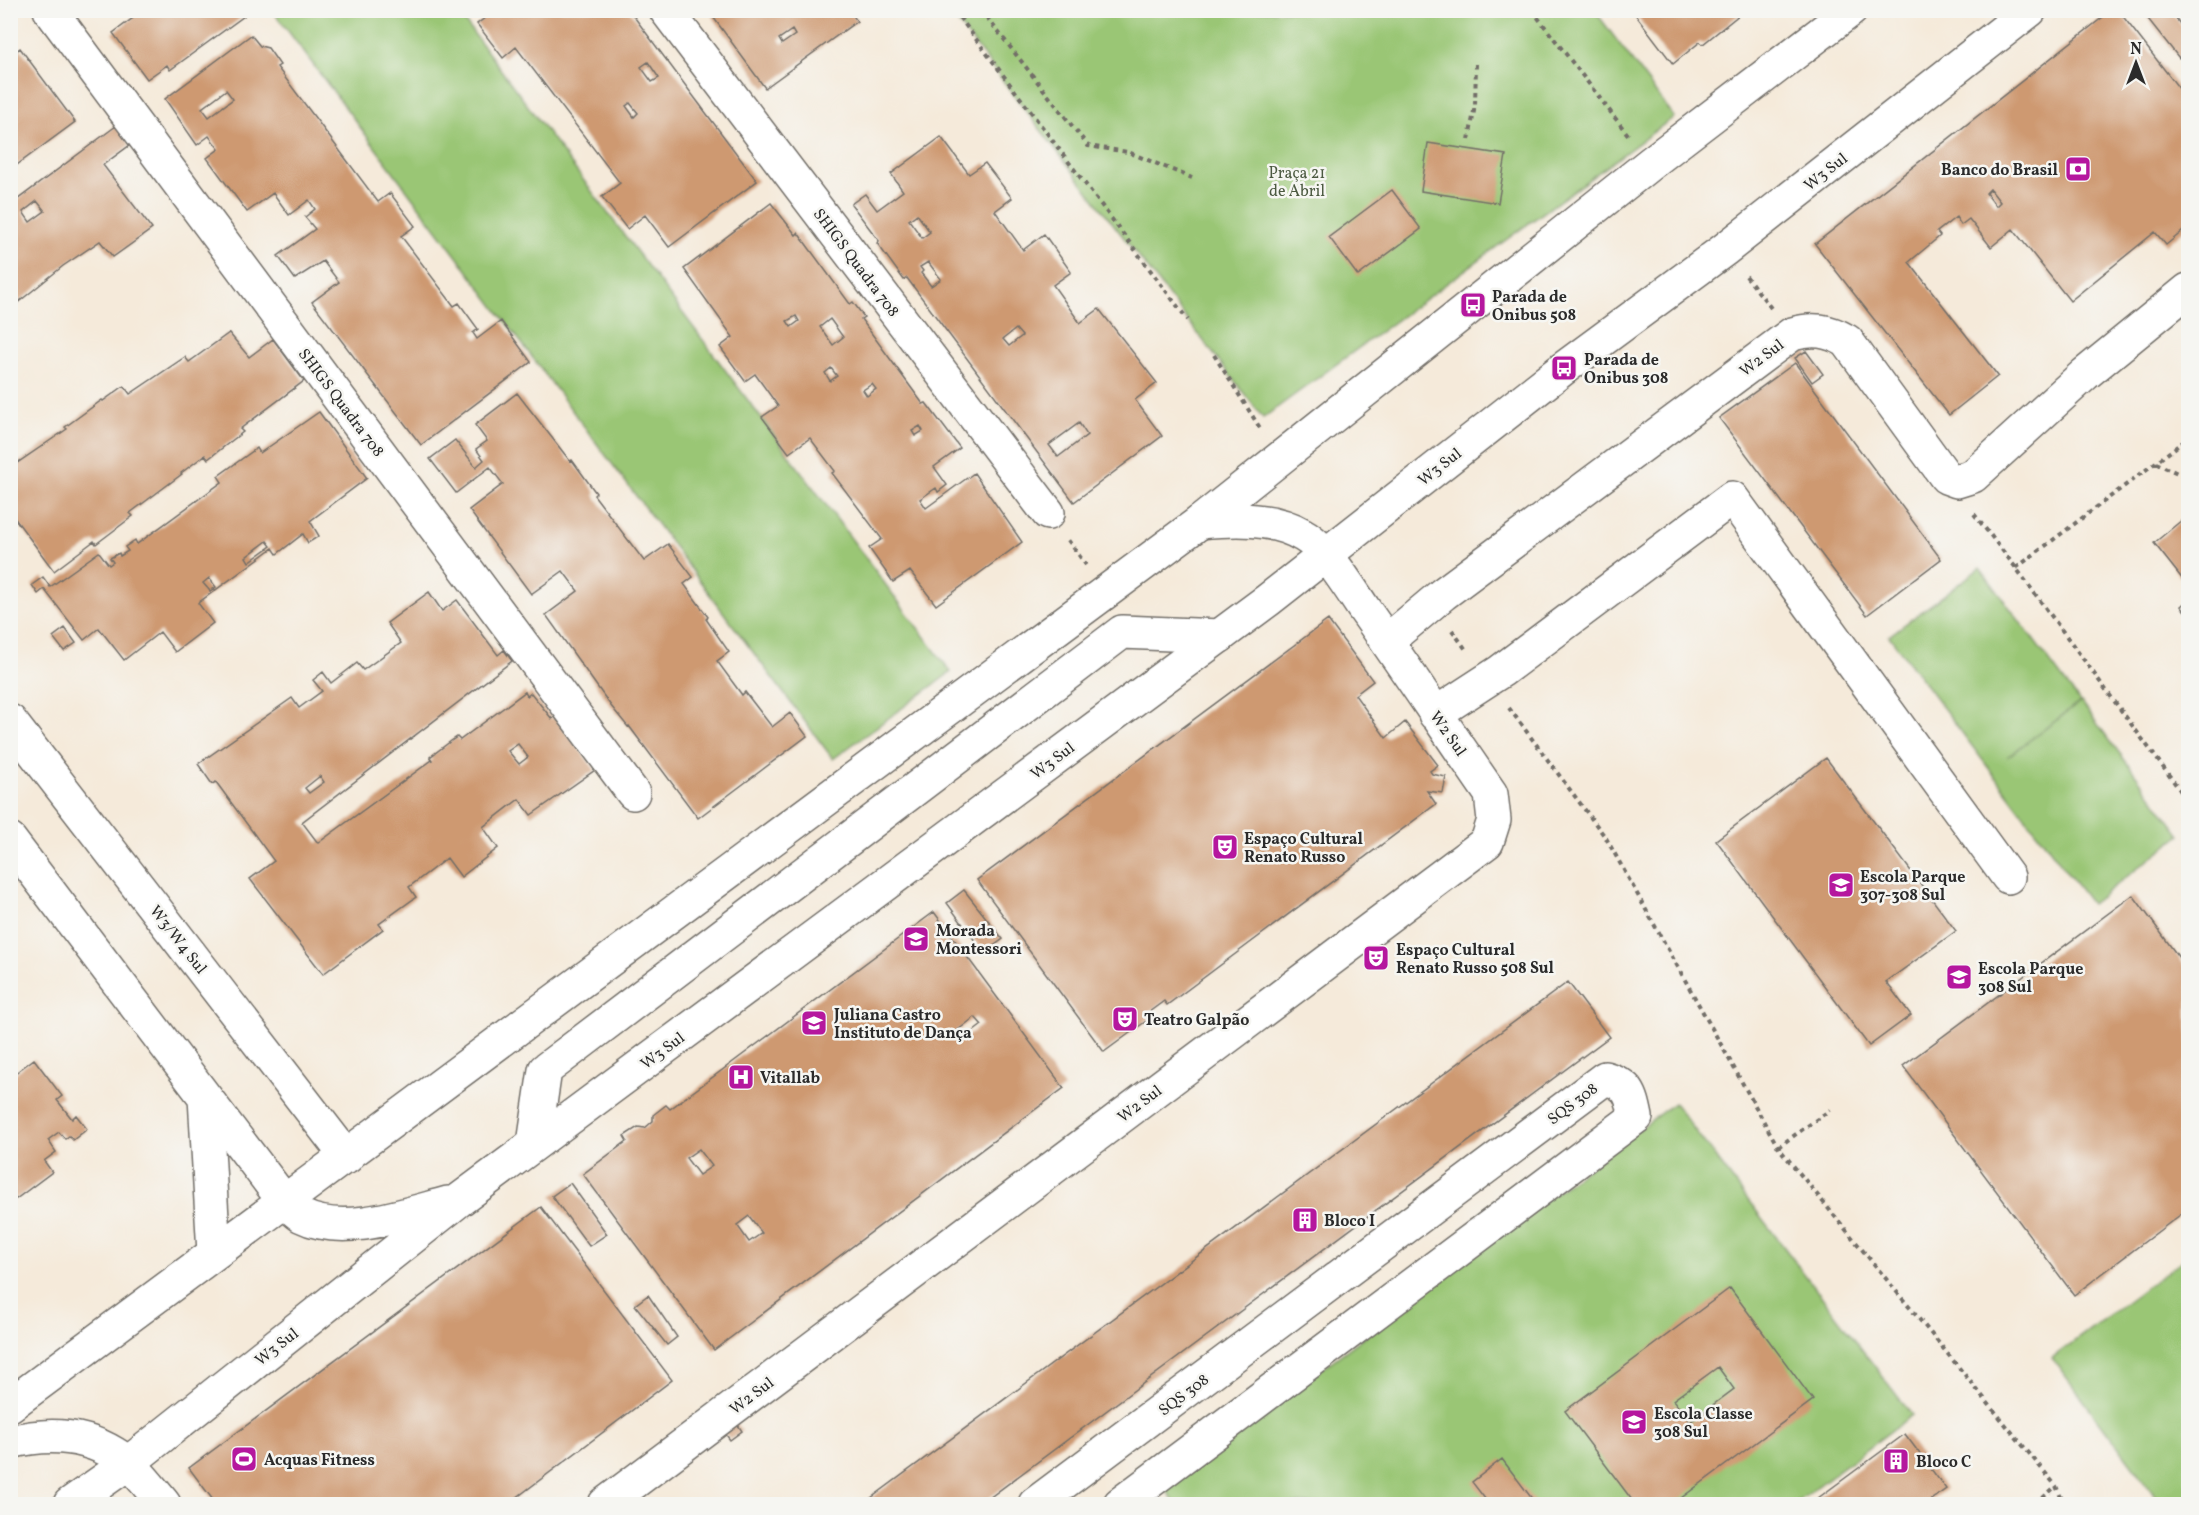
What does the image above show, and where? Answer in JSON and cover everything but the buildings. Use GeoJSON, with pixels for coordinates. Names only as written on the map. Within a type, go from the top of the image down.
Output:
{"type":"FeatureCollection","features":[{"type":"Feature","properties":{"kind":"main road","name":"SHIGS Quadra 708"},"geometry":{"type":"LineString","coordinates":[[50,10],[633,793]]}},
{"type":"Feature","properties":{"kind":"main road","name":"SHIGS Quadra 708"},"geometry":{"type":"LineString","coordinates":[[666,10],[1048,513]]}},
{"type":"Feature","properties":{"kind":"main road"},"geometry":{"type":"LineString","coordinates":[[10,1405],[1200,522],[1651,163],[1851,10]]}},
{"type":"Feature","properties":{"kind":"main road","name":"W3 Sul"},"geometry":{"type":"LineString","coordinates":[[70,1504],[127,1464],[458,1201],[1325,556],[1564,368],[1724,250],[2030,10]]}},
{"type":"Feature","properties":{"kind":"main road"},"geometry":{"type":"LineString","coordinates":[[1946,477],[1957,481],[1973,476],[2085,374],[2188,290]]}},
{"type":"Feature","properties":{"kind":"main road","name":"W2 Sul"},"geometry":{"type":"LineString","coordinates":[[1387,641],[1443,594],[1792,334],[1808,330],[1824,331],[1847,341],[1946,477]]}},
{"type":"Feature","properties":{"kind":"main road"},"geometry":{"type":"LineString","coordinates":[[1435,714],[1488,680],[1732,498],[2008,877]]}},
{"type":"Feature","properties":{"kind":"main road","name":"W2 Sul"},"geometry":{"type":"LineString","coordinates":[[605,1504],[1487,842],[1494,820],[1491,794],[1387,641],[1317,545],[1291,529],[1274,524],[1237,520],[1200,522]]}},
{"type":"Feature","properties":{"kind":"main road"},"geometry":{"type":"LineString","coordinates":[[534,1144],[545,1070],[1122,632],[1220,636]]}},
{"type":"Feature","properties":{"kind":"main road","name":"W3/W4 Sul"},"geometry":{"type":"LineString","coordinates":[[10,721],[23,755],[347,1157]]}},
{"type":"Feature","properties":{"kind":"main road"},"geometry":{"type":"LineString","coordinates":[[10,840],[284,1201],[301,1215],[343,1224],[389,1218],[458,1201]]}},
{"type":"Feature","properties":{"kind":"main road","name":"SQS 308"},"geometry":{"type":"LineString","coordinates":[[1035,1504],[1605,1078],[1621,1083],[1632,1097],[1636,1117],[1120,1504]]}},
{"type":"Feature","properties":{"kind":"main road"},"geometry":{"type":"LineString","coordinates":[[205,1097],[214,1253]]}},
{"type":"Feature","properties":{"kind":"main road"},"geometry":{"type":"LineString","coordinates":[[10,1442],[47,1436],[84,1440],[117,1454],[164,1504]]}},
{"type":"Feature","properties":{"kind":"path"},"geometry":{"type":"LineString","coordinates":[[954,10],[1188,321]]}},
{"type":"Feature","properties":{"kind":"path"},"geometry":{"type":"LineString","coordinates":[[981,10],[1088,146],[1128,152],[1192,178]]}},
{"type":"Feature","properties":{"kind":"path"},"geometry":{"type":"LineString","coordinates":[[1532,10],[1651,163]]}},
{"type":"Feature","properties":{"kind":"path"},"geometry":{"type":"LineString","coordinates":[[1469,140],[1476,64]]}},
{"type":"Feature","properties":{"kind":"path"},"geometry":{"type":"LineString","coordinates":[[1724,250],[1792,334]]}},
{"type":"Feature","properties":{"kind":"path"},"geometry":{"type":"LineString","coordinates":[[1214,355],[1280,459]]}},
{"type":"Feature","properties":{"kind":"path"},"geometry":{"type":"LineString","coordinates":[[2016,568],[2188,438]]}},
{"type":"Feature","properties":{"kind":"path"},"geometry":{"type":"LineString","coordinates":[[2156,463],[2188,478]]}},
{"type":"Feature","properties":{"kind":"path"},"geometry":{"type":"LineString","coordinates":[[1946,477],[2188,801]]}},
{"type":"Feature","properties":{"kind":"path"},"geometry":{"type":"LineString","coordinates":[[1048,513],[1106,592]]}},
{"type":"Feature","properties":{"kind":"path"},"geometry":{"type":"LineString","coordinates":[[1443,594],[1442,612],[1445,620],[1606,838],[1778,1147],[2056,1486],[2064,1504]]}},
{"type":"Feature","properties":{"kind":"path"},"geometry":{"type":"LineString","coordinates":[[1778,1147],[1830,1110]]}},
{"type":"Feature","properties":{"kind":"path"},"geometry":{"type":"LineString","coordinates":[[2036,1504],[2056,1486]]}},
{"type":"Feature","properties":{"kind":"green space"},"geometry":{"type":"Polygon","coordinates":[[[273,11],[457,11],[951,672],[833,759],[273,11]]]}},
{"type":"Feature","properties":{"kind":"green space","name":"Praça 21 de Abril"},"geometry":{"type":"Polygon","coordinates":[[[949,11],[1595,11],[1674,117],[1263,418],[949,11]]]}},
{"type":"Feature","properties":{"kind":"green space"},"geometry":{"type":"Polygon","coordinates":[[[1980,568],[2080,702],[2007,757],[2081,702],[2181,835],[2091,904],[1889,636],[1980,568]]]}},
{"type":"Feature","properties":{"kind":"green space"},"geometry":{"type":"Polygon","coordinates":[[[1674,1103],[1912,1415],[1794,1504],[1177,1504],[1164,1488],[1674,1103]]]}},
{"type":"Feature","properties":{"kind":"green space"},"geometry":{"type":"Polygon","coordinates":[[[2188,1256],[2188,1504],[2161,1504],[2052,1358],[2188,1256]]]}},
{"type":"Feature","properties":{"kind":"place","name":"Banco do Brasil"},"geometry":{"type":"Point","coordinates":[2078,169]}},
{"type":"Feature","properties":{"kind":"place","name":"Parada de Onibus 508"},"geometry":{"type":"Point","coordinates":[1473,305]}},
{"type":"Feature","properties":{"kind":"place","name":"Parada de Onibus 308"},"geometry":{"type":"Point","coordinates":[1564,368]}},
{"type":"Feature","properties":{"kind":"place","name":"Espaço Cultural Renato Russo"},"geometry":{"type":"Point","coordinates":[1225,847]}},
{"type":"Feature","properties":{"kind":"place","name":"Escola Parque 307-308 Sul"},"geometry":{"type":"Point","coordinates":[1841,885]}},
{"type":"Feature","properties":{"kind":"place","name":"Morada Montessori"},"geometry":{"type":"Point","coordinates":[916,939]}},
{"type":"Feature","properties":{"kind":"place","name":"Espaço Cultural Renato Russo 508 Sul"},"geometry":{"type":"Point","coordinates":[1376,958]}},
{"type":"Feature","properties":{"kind":"place","name":"Escola Parque 308 Sul"},"geometry":{"type":"Point","coordinates":[1959,977]}},
{"type":"Feature","properties":{"kind":"place","name":"Teatro Galpão"},"geometry":{"type":"Point","coordinates":[1125,1019]}},
{"type":"Feature","properties":{"kind":"place","name":"Juliana Castro Instituto de Dança"},"geometry":{"type":"Point","coordinates":[814,1023]}},
{"type":"Feature","properties":{"kind":"place","name":"Vitallab"},"geometry":{"type":"Point","coordinates":[741,1077]}},
{"type":"Feature","properties":{"kind":"place","name":"Bloco I"},"geometry":{"type":"Point","coordinates":[1305,1220]}},
{"type":"Feature","properties":{"kind":"place","name":"Escola Classe 308 Sul"},"geometry":{"type":"Point","coordinates":[1634,1422]}},
{"type":"Feature","properties":{"kind":"place","name":"Acquas Fitness"},"geometry":{"type":"Point","coordinates":[244,1459]}},
{"type":"Feature","properties":{"kind":"place","name":"Bloco C"},"geometry":{"type":"Point","coordinates":[1896,1461]}}]}
